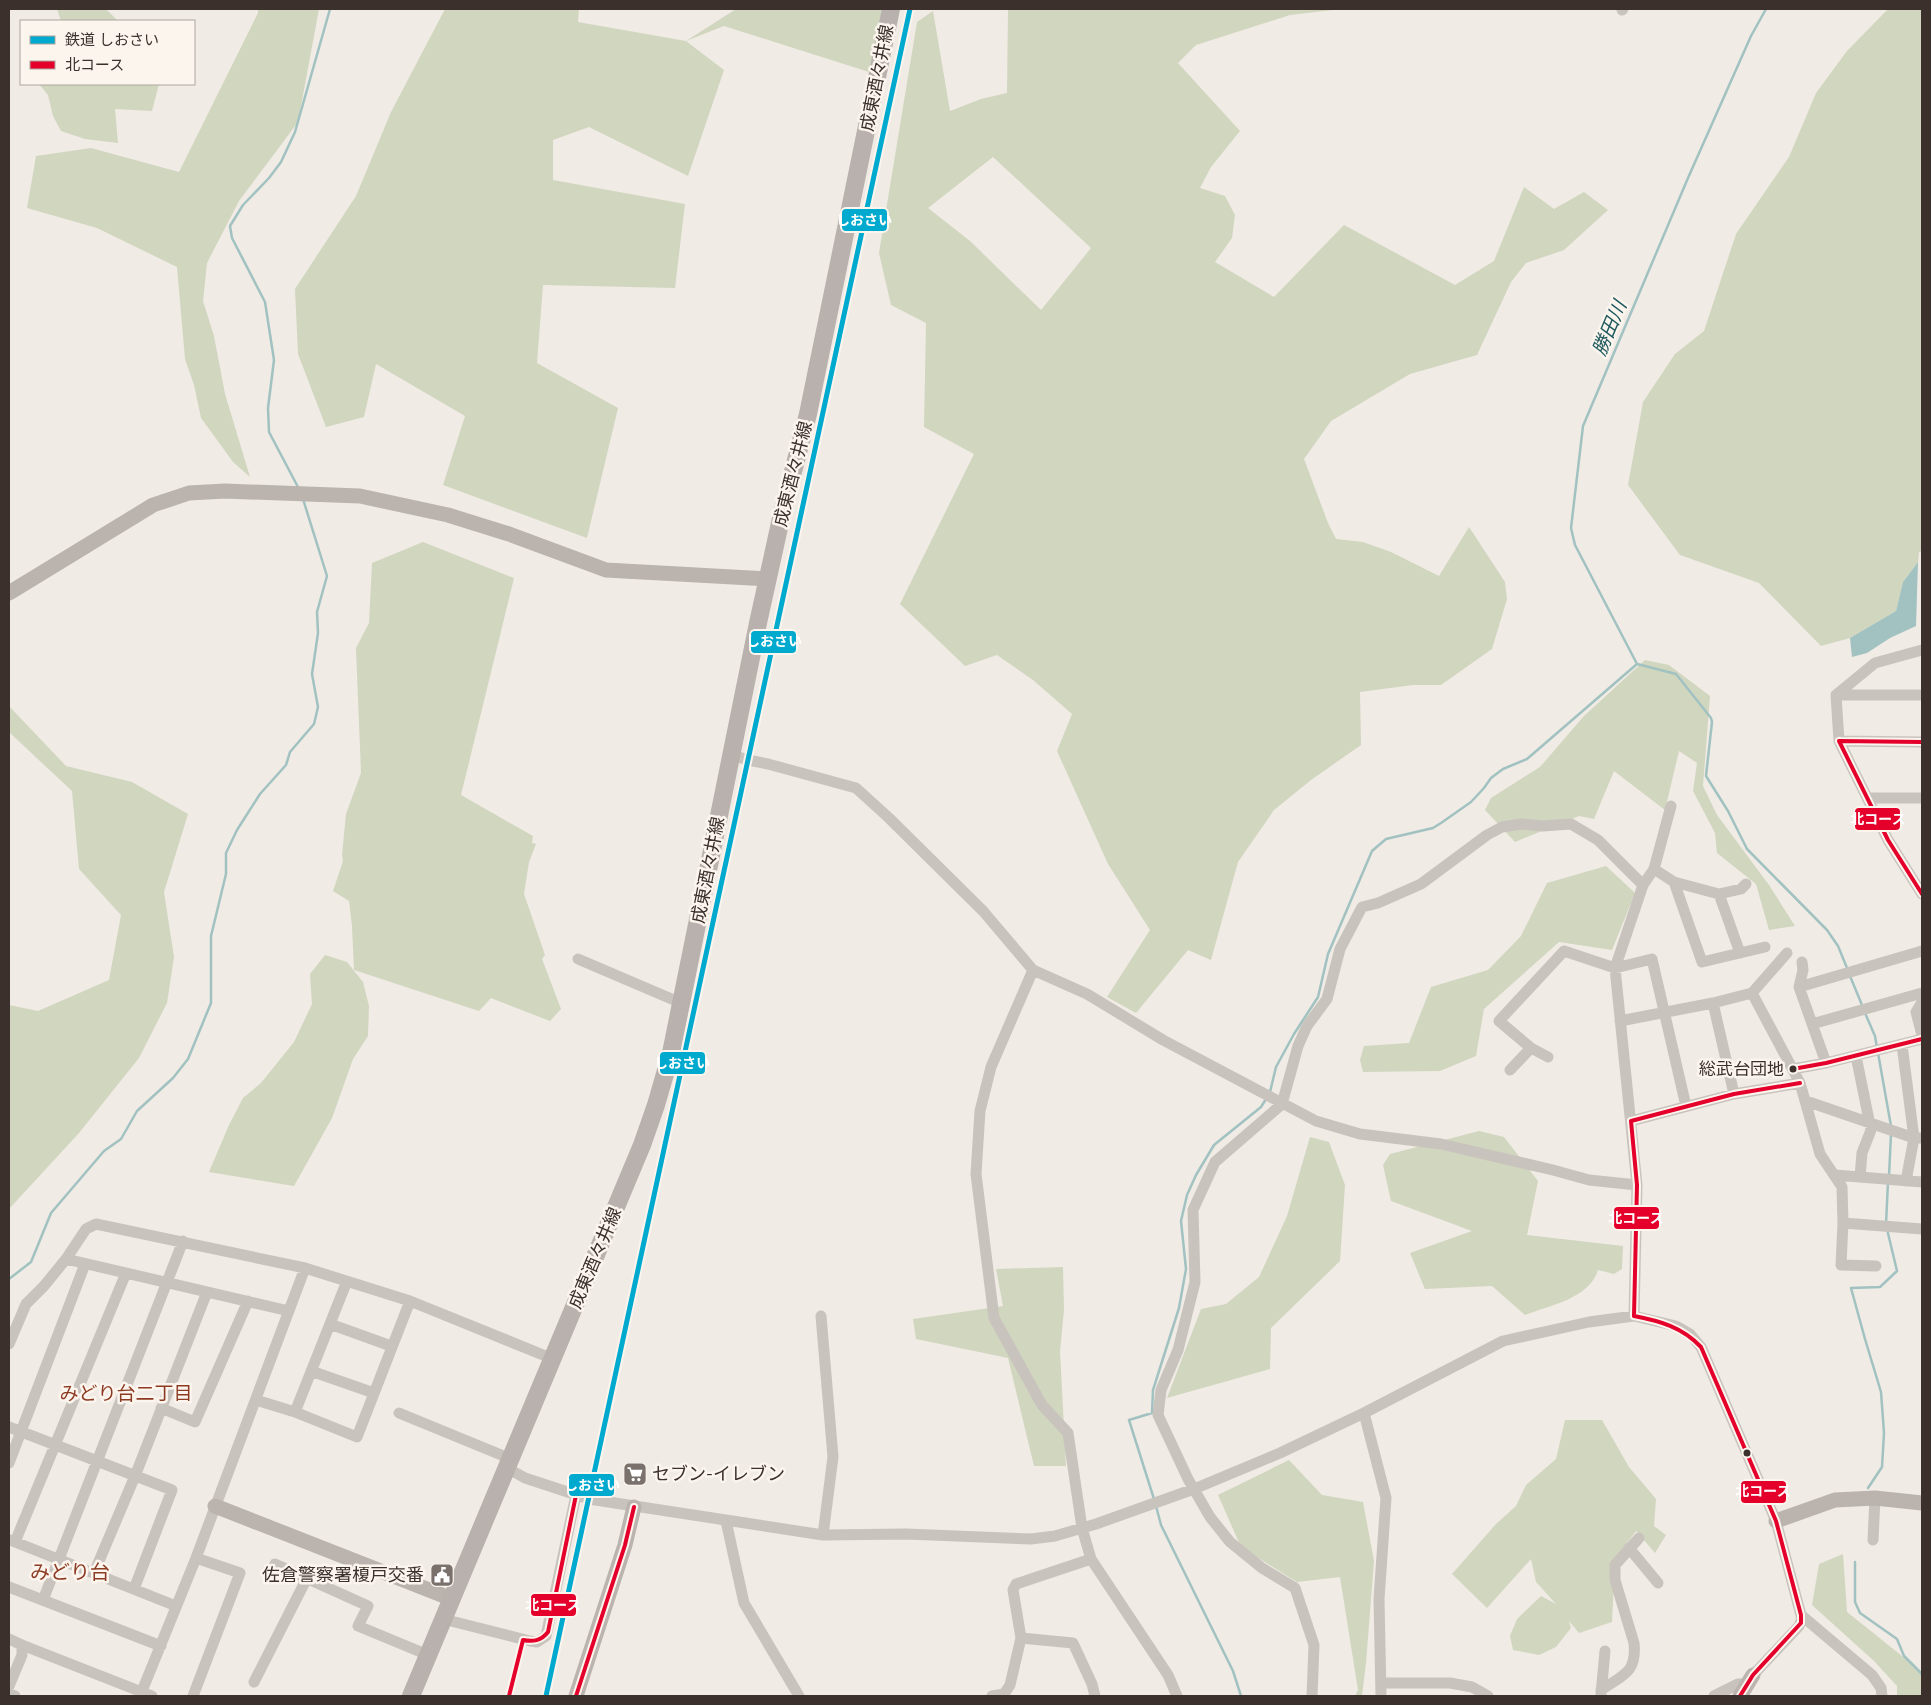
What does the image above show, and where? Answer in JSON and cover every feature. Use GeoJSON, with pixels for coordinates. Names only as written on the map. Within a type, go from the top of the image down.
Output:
{"type":"FeatureCollection","features":[{"type":"Feature","properties":{"kind":"main road","name":"成東酒々井線"},"geometry":{"type":"LineString","coordinates":[[414,1694],[428,1655],[642,1145],[671,1053],[768,579],[809,407],[891,9]]}},
{"type":"Feature","properties":{"kind":"street"},"geometry":{"type":"LineString","coordinates":[[9,593],[153,505],[189,493],[225,491],[360,496],[448,514],[509,534],[606,570],[768,579]]}},
{"type":"Feature","properties":{"kind":"street"},"geometry":{"type":"LineString","coordinates":[[1836,695],[1875,663],[1922,650]]}},
{"type":"Feature","properties":{"kind":"street"},"geometry":{"type":"LineString","coordinates":[[1836,695],[1922,695]]}},
{"type":"Feature","properties":{"kind":"street"},"geometry":{"type":"LineString","coordinates":[[1836,695],[1839,741],[1888,840],[1920,888]]}},
{"type":"Feature","properties":{"kind":"street"},"geometry":{"type":"LineString","coordinates":[[1839,741],[1922,742]]}},
{"type":"Feature","properties":{"kind":"street"},"geometry":{"type":"LineString","coordinates":[[732,755],[856,788],[983,911],[1033,970],[1087,994],[1163,1040],[1316,1121],[1360,1134],[1441,1144],[1590,1180],[1637,1185]]}},
{"type":"Feature","properties":{"kind":"street"},"geometry":{"type":"LineString","coordinates":[[1868,798],[1922,798]]}},
{"type":"Feature","properties":{"kind":"street"},"geometry":{"type":"LineString","coordinates":[[1634,1316],[1637,1185],[1615,968],[1643,885],[1654,869],[1672,806]]}},
{"type":"Feature","properties":{"kind":"street"},"geometry":{"type":"LineString","coordinates":[[1312,1696],[1314,1644],[1295,1588],[1262,1568],[1230,1542],[1210,1517],[1194,1489],[1158,1415],[1160,1390],[1178,1350],[1195,1282],[1193,1210],[1215,1162],[1282,1104],[1298,1046],[1307,1026],[1327,999],[1340,949],[1362,907],[1378,903],[1420,884],[1487,835],[1502,827],[1521,824],[1543,826],[1570,824],[1598,840],[1643,885]]}},
{"type":"Feature","properties":{"kind":"street"},"geometry":{"type":"LineString","coordinates":[[1654,869],[1674,882],[1719,894],[1741,889],[1746,884]]}},
{"type":"Feature","properties":{"kind":"street"},"geometry":{"type":"LineString","coordinates":[[1674,882],[1702,962],[1765,947]]}},
{"type":"Feature","properties":{"kind":"street"},"geometry":{"type":"LineString","coordinates":[[1719,894],[1740,953]]}},
{"type":"Feature","properties":{"kind":"street"},"geometry":{"type":"LineString","coordinates":[[1548,1057],[1531,1048],[1498,1021],[1564,951],[1615,968],[1652,959],[1686,1106]]}},
{"type":"Feature","properties":{"kind":"street"},"geometry":{"type":"LineString","coordinates":[[1620,1021],[1713,1003],[1752,993],[1787,953]]}},
{"type":"Feature","properties":{"kind":"street"},"geometry":{"type":"LineString","coordinates":[[1799,988],[1921,954]]}},
{"type":"Feature","properties":{"kind":"street"},"geometry":{"type":"LineString","coordinates":[[578,959],[681,1003]]}},
{"type":"Feature","properties":{"kind":"street"},"geometry":{"type":"LineString","coordinates":[[1802,962],[1803,970],[1799,988],[1826,1063]]}},
{"type":"Feature","properties":{"kind":"street"},"geometry":{"type":"LineString","coordinates":[[1033,970],[991,1067],[980,1111],[976,1174],[994,1318],[1042,1405],[1068,1434],[1082,1528],[1091,1559],[1168,1675],[1177,1696]]}},
{"type":"Feature","properties":{"kind":"street"},"geometry":{"type":"LineString","coordinates":[[1752,993],[1794,1069],[1806,1101],[1820,1154],[1842,1187],[1841,1265],[1876,1266]]}},
{"type":"Feature","properties":{"kind":"street"},"geometry":{"type":"LineString","coordinates":[[1812,1024],[1922,993]]}},
{"type":"Feature","properties":{"kind":"street"},"geometry":{"type":"LineString","coordinates":[[1922,1002],[1916,1012],[1922,1035]]}},
{"type":"Feature","properties":{"kind":"street"},"geometry":{"type":"LineString","coordinates":[[1713,1003],[1734,1094]]}},
{"type":"Feature","properties":{"kind":"street"},"geometry":{"type":"LineString","coordinates":[[1794,1069],[1922,1039]]}},
{"type":"Feature","properties":{"kind":"street"},"geometry":{"type":"LineString","coordinates":[[1902,1045],[1918,1138],[1906,1181]]}},
{"type":"Feature","properties":{"kind":"street"},"geometry":{"type":"LineString","coordinates":[[1510,1070],[1531,1048]]}},
{"type":"Feature","properties":{"kind":"street"},"geometry":{"type":"LineString","coordinates":[[1856,1056],[1871,1130],[1862,1153],[1860,1177]]}},
{"type":"Feature","properties":{"kind":"street"},"geometry":{"type":"LineString","coordinates":[[1631,1120],[1734,1094],[1800,1083]]}},
{"type":"Feature","properties":{"kind":"street"},"geometry":{"type":"LineString","coordinates":[[1806,1101],[1918,1138]]}},
{"type":"Feature","properties":{"kind":"street"},"geometry":{"type":"LineString","coordinates":[[1835,1175],[1922,1182]]}},
{"type":"Feature","properties":{"kind":"street"},"geometry":{"type":"LineString","coordinates":[[1843,1223],[1922,1230]]}},
{"type":"Feature","properties":{"kind":"street"},"geometry":{"type":"LineString","coordinates":[[9,1344],[26,1304],[66,1259],[86,1229],[96,1224],[305,1268],[410,1301],[553,1359]]}},
{"type":"Feature","properties":{"kind":"street"},"geometry":{"type":"LineString","coordinates":[[43,1600],[183,1241]]}},
{"type":"Feature","properties":{"kind":"street"},"geometry":{"type":"LineString","coordinates":[[66,1259],[289,1311]]}},
{"type":"Feature","properties":{"kind":"street"},"geometry":{"type":"LineString","coordinates":[[9,1463],[85,1264]]}},
{"type":"Feature","properties":{"kind":"street"},"geometry":{"type":"LineString","coordinates":[[9,1639],[145,1695],[160,1646],[196,1558],[305,1268]]}},
{"type":"Feature","properties":{"kind":"street"},"geometry":{"type":"LineString","coordinates":[[126,1273],[12,1540],[176,1606]]}},
{"type":"Feature","properties":{"kind":"street"},"geometry":{"type":"LineString","coordinates":[[295,1412],[347,1281]]}},
{"type":"Feature","properties":{"kind":"street"},"geometry":{"type":"LineString","coordinates":[[94,1573],[135,1476],[207,1292]]}},
{"type":"Feature","properties":{"kind":"street"},"geometry":{"type":"LineString","coordinates":[[161,1408],[195,1422],[248,1301]]}},
{"type":"Feature","properties":{"kind":"street"},"geometry":{"type":"LineString","coordinates":[[256,1400],[295,1412],[357,1437],[410,1301]]}},
{"type":"Feature","properties":{"kind":"street"},"geometry":{"type":"LineString","coordinates":[[821,1316],[833,1457],[824,1535]]}},
{"type":"Feature","properties":{"kind":"street"},"geometry":{"type":"LineString","coordinates":[[399,1413],[509,1463],[526,1478],[589,1499],[824,1535],[906,1534],[1032,1539],[1055,1536],[1082,1528],[1194,1489],[1280,1453],[1364,1413],[1503,1341],[1589,1322],[1634,1316],[1676,1326],[1690,1334],[1701,1347],[1776,1521],[1801,1615],[1799,1626],[1747,1685],[1738,1684],[1714,1696]]}},
{"type":"Feature","properties":{"kind":"street"},"geometry":{"type":"LineString","coordinates":[[330,1324],[391,1346]]}},
{"type":"Feature","properties":{"kind":"street"},"geometry":{"type":"LineString","coordinates":[[312,1371],[374,1393]]}},
{"type":"Feature","properties":{"kind":"street"},"geometry":{"type":"LineString","coordinates":[[1364,1413],[1386,1498],[1379,1599],[1381,1696]]}},
{"type":"Feature","properties":{"kind":"street"},"geometry":{"type":"LineString","coordinates":[[9,1427],[172,1490],[134,1589]]}},
{"type":"Feature","properties":{"kind":"street"},"geometry":{"type":"LineString","coordinates":[[443,1619],[530,1641],[537,1642],[546,1636],[576,1494]]}},
{"type":"Feature","properties":{"kind":"street"},"geometry":{"type":"LineString","coordinates":[[1776,1521],[1835,1500],[1875,1498],[1922,1503]]}},
{"type":"Feature","properties":{"kind":"street"},"geometry":{"type":"LineString","coordinates":[[1873,1540],[1875,1498]]}},
{"type":"Feature","properties":{"kind":"street"},"geometry":{"type":"LineString","coordinates":[[215,1506],[452,1599]]}},
{"type":"Feature","properties":{"kind":"street"},"geometry":{"type":"LineString","coordinates":[[576,1696],[625,1545],[634,1507]]}},
{"type":"Feature","properties":{"kind":"street"},"geometry":{"type":"LineString","coordinates":[[726,1521],[744,1602],[799,1696]]}},
{"type":"Feature","properties":{"kind":"street"},"geometry":{"type":"LineString","coordinates":[[1601,1693],[1628,1672],[1633,1665],[1634,1643],[1615,1580],[1616,1565],[1639,1538]]}},
{"type":"Feature","properties":{"kind":"street"},"geometry":{"type":"LineString","coordinates":[[1630,1548],[1658,1584]]}},
{"type":"Feature","properties":{"kind":"street"},"geometry":{"type":"LineString","coordinates":[[193,1696],[240,1572],[196,1558]]}},
{"type":"Feature","properties":{"kind":"street"},"geometry":{"type":"LineString","coordinates":[[992,1696],[1004,1694],[1010,1685],[1021,1638],[1013,1590],[1016,1584],[1091,1559]]}},
{"type":"Feature","properties":{"kind":"street"},"geometry":{"type":"LineString","coordinates":[[275,1564],[368,1606],[358,1626],[428,1655]]}},
{"type":"Feature","properties":{"kind":"street"},"geometry":{"type":"LineString","coordinates":[[254,1682],[306,1578]]}},
{"type":"Feature","properties":{"kind":"street"},"geometry":{"type":"LineString","coordinates":[[9,1587],[160,1646]]}},
{"type":"Feature","properties":{"kind":"street"},"geometry":{"type":"LineString","coordinates":[[1801,1615],[1872,1675],[1881,1688],[1882,1696]]}},
{"type":"Feature","properties":{"kind":"street"},"geometry":{"type":"LineString","coordinates":[[1021,1638],[1072,1643],[1092,1684],[1095,1696]]}},
{"type":"Feature","properties":{"kind":"street"},"geometry":{"type":"LineString","coordinates":[[9,1686],[22,1655],[22,1645]]}},
{"type":"Feature","properties":{"kind":"street"},"geometry":{"type":"LineString","coordinates":[[1601,1693],[1605,1651]]}},
{"type":"Feature","properties":{"kind":"street"},"geometry":{"type":"LineString","coordinates":[[1381,1683],[1450,1683],[1472,1687],[1488,1696]]}},
{"type":"Feature","properties":{"kind":"street"},"geometry":{"type":"LineString","coordinates":[[9,1694],[14,1696]]}},
{"type":"Feature","properties":{"kind":"green space"},"geometry":{"type":"Polygon","coordinates":[[[57,9],[106,9],[117,20],[61,20],[57,9]]]}},
{"type":"Feature","properties":{"kind":"green space"},"geometry":{"type":"Polygon","coordinates":[[[258,9],[319,9],[298,122],[239,201],[207,263],[203,301],[214,336],[225,394],[250,477],[233,462],[201,418],[194,385],[185,359],[177,267],[97,228],[27,208],[36,156],[91,148],[179,172],[258,13],[258,9]]]}},
{"type":"Feature","properties":{"kind":"green space"},"geometry":{"type":"Polygon","coordinates":[[[445,9],[579,9],[578,22],[686,41],[724,70],[688,176],[589,127],[553,140],[553,180],[685,204],[675,288],[543,285],[537,363],[618,408],[587,538],[443,485],[465,416],[376,364],[364,417],[326,427],[298,354],[295,289],[356,196],[391,112],[445,9]]]}},
{"type":"Feature","properties":{"kind":"green space"},"geometry":{"type":"Polygon","coordinates":[[[736,9],[883,9],[869,72],[724,26],[686,41],[736,9]]]}},
{"type":"Feature","properties":{"kind":"green space"},"geometry":{"type":"Polygon","coordinates":[[[1008,9],[1342,9],[1290,15],[1196,45],[1178,63],[1240,131],[1211,167],[1200,188],[1225,196],[1235,215],[1232,238],[1215,262],[1274,297],[1344,225],[1455,285],[1494,261],[1524,187],[1554,209],[1584,192],[1608,210],[1564,250],[1526,263],[1511,282],[1477,355],[1410,374],[1331,421],[1304,459],[1336,539],[1363,542],[1391,552],[1439,576],[1469,527],[1505,582],[1507,599],[1492,649],[1441,685],[1413,685],[1360,692],[1361,745],[1311,780],[1274,810],[1238,862],[1211,960],[1188,950],[1136,1013],[1107,997],[1150,930],[1108,864],[1057,751],[1072,714],[1033,680],[997,655],[965,666],[900,604],[974,454],[924,427],[926,323],[891,305],[879,253],[917,22],[933,11],[950,111],[981,99],[1007,93],[1008,9]],[[993,157],[928,208],[970,241],[1041,310],[1091,248],[993,157]]]}},
{"type":"Feature","properties":{"kind":"green space"},"geometry":{"type":"Polygon","coordinates":[[[1888,9],[1922,9],[1922,551],[1919,552],[1918,562],[1903,582],[1896,611],[1850,638],[1821,646],[1759,583],[1680,555],[1628,485],[1643,402],[1675,354],[1704,331],[1736,234],[1789,157],[1816,93],[1847,51],[1888,9]]]}},
{"type":"Feature","properties":{"kind":"green space"},"geometry":{"type":"Polygon","coordinates":[[[40,85],[159,85],[152,111],[115,109],[118,143],[85,139],[61,131],[53,116],[48,95],[40,85]]]}},
{"type":"Feature","properties":{"kind":"green space"},"geometry":{"type":"Polygon","coordinates":[[[423,542],[514,578],[461,795],[533,836],[532,843],[536,844],[529,862],[524,894],[545,955],[542,959],[561,1009],[550,1021],[491,998],[479,1011],[354,970],[349,901],[333,891],[343,861],[346,814],[361,773],[356,648],[369,623],[372,563],[423,542]]]}},
{"type":"Feature","properties":{"kind":"green space"},"geometry":{"type":"Polygon","coordinates":[[[1645,660],[1669,665],[1710,696],[1703,786],[1717,815],[1769,885],[1795,926],[1769,930],[1756,884],[1717,853],[1715,833],[1693,791],[1697,763],[1679,751],[1665,810],[1614,771],[1594,819],[1579,816],[1515,842],[1485,810],[1491,798],[1540,767],[1584,716],[1645,660]]]}},
{"type":"Feature","properties":{"kind":"green space"},"geometry":{"type":"Polygon","coordinates":[[[9,706],[66,766],[132,782],[188,814],[164,892],[174,957],[167,1003],[139,1058],[79,1133],[9,1209],[9,1005],[38,1011],[109,980],[121,915],[79,869],[72,791],[9,732],[9,706]]]}},
{"type":"Feature","properties":{"kind":"green space"},"geometry":{"type":"Polygon","coordinates":[[[1606,866],[1635,893],[1612,950],[1559,942],[1484,1009],[1476,1056],[1440,1071],[1363,1072],[1360,1060],[1364,1046],[1409,1043],[1431,987],[1488,970],[1521,936],[1547,883],[1606,866]]]}},
{"type":"Feature","properties":{"kind":"green space"},"geometry":{"type":"Polygon","coordinates":[[[325,955],[347,962],[363,982],[369,1006],[368,1036],[353,1059],[332,1118],[294,1186],[209,1172],[243,1098],[261,1083],[294,1042],[312,1004],[310,974],[325,955]]]}},
{"type":"Feature","properties":{"kind":"green space"},"geometry":{"type":"Polygon","coordinates":[[[1479,1131],[1504,1137],[1538,1181],[1527,1235],[1623,1246],[1622,1269],[1614,1274],[1598,1270],[1593,1280],[1578,1294],[1568,1300],[1525,1315],[1492,1286],[1425,1289],[1410,1253],[1472,1231],[1391,1201],[1383,1165],[1390,1154],[1479,1131]]]}},
{"type":"Feature","properties":{"kind":"green space"},"geometry":{"type":"Polygon","coordinates":[[[1310,1137],[1329,1142],[1345,1185],[1340,1261],[1271,1328],[1270,1369],[1167,1398],[1201,1309],[1226,1304],[1259,1277],[1287,1216],[1310,1137]]]}},
{"type":"Feature","properties":{"kind":"green space"},"geometry":{"type":"Polygon","coordinates":[[[1063,1267],[1064,1310],[1060,1351],[1066,1466],[1034,1466],[1008,1358],[916,1339],[913,1319],[1003,1306],[996,1269],[1063,1267]]]}},
{"type":"Feature","properties":{"kind":"green space"},"geometry":{"type":"Polygon","coordinates":[[[1565,1420],[1602,1420],[1629,1467],[1656,1499],[1654,1526],[1666,1535],[1655,1553],[1636,1531],[1615,1559],[1612,1622],[1579,1633],[1569,1621],[1571,1628],[1556,1647],[1539,1655],[1513,1650],[1510,1636],[1517,1619],[1541,1596],[1556,1604],[1536,1582],[1531,1559],[1487,1608],[1452,1574],[1496,1524],[1516,1506],[1526,1485],[1556,1459],[1565,1420]]]}},
{"type":"Feature","properties":{"kind":"green space"},"geometry":{"type":"Polygon","coordinates":[[[1289,1460],[1322,1495],[1363,1502],[1374,1561],[1362,1696],[1355,1696],[1358,1690],[1340,1577],[1297,1582],[1241,1547],[1218,1495],[1289,1460]]]}},
{"type":"Feature","properties":{"kind":"green space"},"geometry":{"type":"Polygon","coordinates":[[[1843,1554],[1847,1612],[1922,1672],[1922,1696],[1897,1696],[1897,1686],[1874,1661],[1812,1605],[1819,1564],[1843,1554]]]}},
{"type":"Feature","properties":{"kind":"water"},"geometry":{"type":"Polygon","coordinates":[[[1918,562],[1916,626],[1890,638],[1867,653],[1852,657],[1850,638],[1896,611],[1903,582],[1918,562]]]}},
{"type":"Feature","properties":{"kind":"waterway"},"geometry":{"type":"LineString","coordinates":[[299,489],[269,432],[268,408],[274,360],[265,302],[232,238],[230,226],[243,205],[269,178],[281,162],[295,132],[330,9]]}},
{"type":"Feature","properties":{"kind":"waterway","name":"勝田川"},"geometry":{"type":"LineString","coordinates":[[1637,664],[1575,545],[1571,528],[1583,426],[1688,178],[1751,36],[1766,9]]}},
{"type":"Feature","properties":{"kind":"waterway"},"geometry":{"type":"LineString","coordinates":[[9,1279],[31,1262],[51,1213],[104,1151],[121,1139],[137,1111],[173,1078],[188,1059],[211,1003],[211,936],[226,874],[226,853],[237,830],[260,794],[286,765],[290,752],[314,724],[318,707],[312,674],[318,633],[317,612],[327,576],[303,499]]}},
{"type":"Feature","properties":{"kind":"waterway"},"geometry":{"type":"LineString","coordinates":[[1637,664],[1676,674],[1711,718],[1706,776],[1728,811],[1747,849],[1827,930],[1838,946],[1847,968]]}},
{"type":"Feature","properties":{"kind":"waterway"},"geometry":{"type":"LineString","coordinates":[[1270,1092],[1276,1067],[1294,1034],[1318,997],[1328,954],[1372,851],[1386,839],[1433,828],[1471,802],[1491,778],[1503,769],[1527,759],[1637,664]]}},
{"type":"Feature","properties":{"kind":"waterway"},"geometry":{"type":"LineString","coordinates":[[1850,976],[1862,1005]]}},
{"type":"Feature","properties":{"kind":"waterway"},"geometry":{"type":"LineString","coordinates":[[1865,1013],[1875,1036],[1877,1048]]}},
{"type":"Feature","properties":{"kind":"waterway"},"geometry":{"type":"LineString","coordinates":[[1878,1053],[1891,1126]]}},
{"type":"Feature","properties":{"kind":"waterway"},"geometry":{"type":"LineString","coordinates":[[1154,1499],[1129,1420],[1152,1413],[1153,1390],[1179,1308],[1186,1269],[1181,1221],[1187,1195],[1196,1175],[1214,1145],[1261,1107],[1266,1099]]}},
{"type":"Feature","properties":{"kind":"waterway"},"geometry":{"type":"LineString","coordinates":[[1889,1176],[1891,1134]]}},
{"type":"Feature","properties":{"kind":"waterway"},"geometry":{"type":"LineString","coordinates":[[1886,1224],[1888,1182]]}},
{"type":"Feature","properties":{"kind":"waterway"},"geometry":{"type":"LineString","coordinates":[[1868,1488],[1882,1467],[1884,1433],[1881,1392],[1851,1288],[1880,1287],[1897,1271],[1887,1229]]}},
{"type":"Feature","properties":{"kind":"waterway"},"geometry":{"type":"LineString","coordinates":[[1156,1506],[1161,1525],[1233,1671],[1241,1696]]}},
{"type":"Feature","properties":{"kind":"waterway"},"geometry":{"type":"LineString","coordinates":[[1855,1562],[1855,1602],[1860,1613],[1897,1639],[1904,1656],[1922,1674]]}},
{"type":"Feature","properties":{"kind":"rail line","name":"しおさい"},"geometry":{"type":"LineString","coordinates":[[546,1696],[910,9]]}},
{"type":"Feature","properties":{"kind":"transit line","name":"北コース"},"geometry":{"type":"LineString","coordinates":[[1839,741],[1888,840],[1922,894]]}},
{"type":"Feature","properties":{"kind":"transit line","name":"北コース"},"geometry":{"type":"LineString","coordinates":[[1839,741],[1922,742]]}},
{"type":"Feature","properties":{"kind":"transit line","name":"北コース"},"geometry":{"type":"LineString","coordinates":[[1793,1069],[1826,1063],[1922,1039]]}},
{"type":"Feature","properties":{"kind":"transit line","name":"北コース"},"geometry":{"type":"LineString","coordinates":[[1631,1121],[1734,1094],[1800,1083]]}},
{"type":"Feature","properties":{"kind":"transit line","name":"北コース"},"geometry":{"type":"LineString","coordinates":[[1631,1121],[1637,1185],[1634,1316]]}},
{"type":"Feature","properties":{"kind":"transit line","name":"北コース"},"geometry":{"type":"LineString","coordinates":[[1634,1316],[1670,1326],[1686,1334],[1701,1347],[1776,1521],[1801,1615],[1801,1623],[1753,1675],[1740,1696]]}},
{"type":"Feature","properties":{"kind":"transit line","name":"北コース"},"geometry":{"type":"LineString","coordinates":[[509,1696],[523,1640],[537,1640],[548,1632],[576,1495]]}},
{"type":"Feature","properties":{"kind":"transit line","name":"北コース"},"geometry":{"type":"LineString","coordinates":[[576,1696],[625,1545],[634,1507]]}},
{"type":"Feature","properties":{"kind":"place","name":"総武台団地"},"geometry":{"type":"Point","coordinates":[1793,1069]}},
{"type":"Feature","properties":{"kind":"place","name":"セブン-イレブン"},"geometry":{"type":"Point","coordinates":[635,1474]}},
{"type":"Feature","properties":{"kind":"place","name":"佐倉警察署榎戸交番"},"geometry":{"type":"Point","coordinates":[442,1575]}},
{"type":"Feature","properties":{"kind":"district","name":"みどり台二丁目"},"geometry":{"type":"Point","coordinates":[126,1393]}},
{"type":"Feature","properties":{"kind":"district","name":"みどり台"},"geometry":{"type":"Point","coordinates":[70,1572]}}]}
